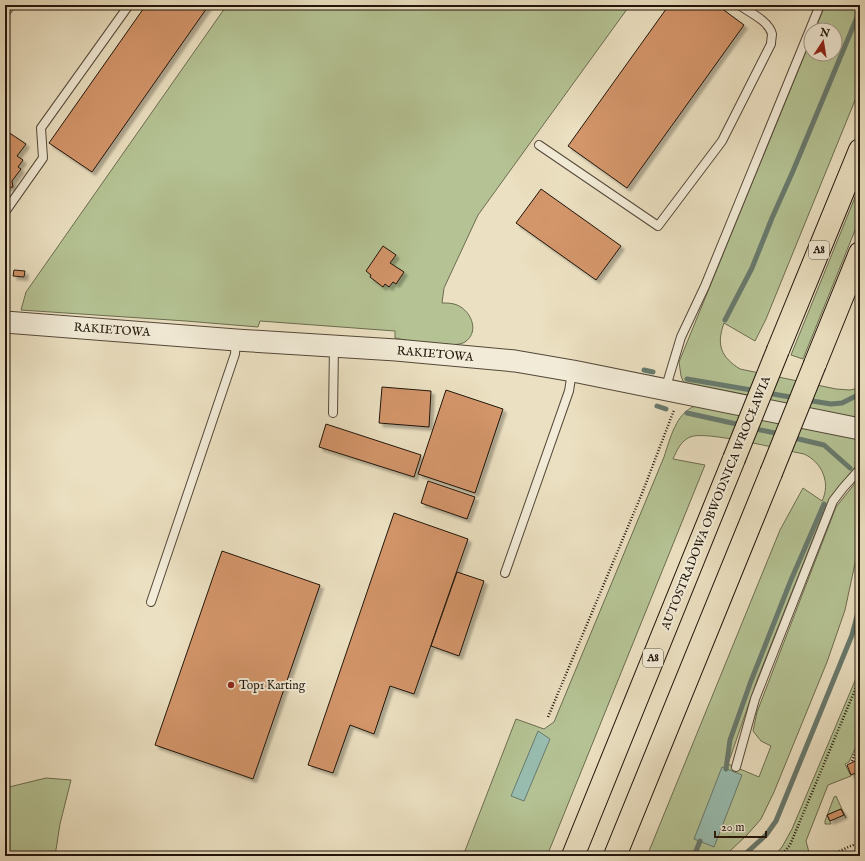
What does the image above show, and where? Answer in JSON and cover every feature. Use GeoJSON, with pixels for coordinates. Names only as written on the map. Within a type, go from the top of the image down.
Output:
{"type":"FeatureCollection","features":[{"type":"Feature","properties":{"kind":"highway","name":"AUTOSTRADOWA OBWODNICA WROCŁAWIA"},"geometry":{"type":"LineString","coordinates":[[572,856],[860,150]]}},
{"type":"Feature","properties":{"kind":"highway"},"geometry":{"type":"LineString","coordinates":[[615,856],[860,253]]}},
{"type":"Feature","properties":{"kind":"street","name":"RAKIETOWA"},"geometry":{"type":"LineString","coordinates":[[5,322],[236,340],[334,345],[515,361],[573,371],[860,430]]}},
{"type":"Feature","properties":{"kind":"lane"},"geometry":{"type":"LineString","coordinates":[[5,13],[11,5]]}},
{"type":"Feature","properties":{"kind":"lane"},"geometry":{"type":"LineString","coordinates":[[5,212],[43,158],[41,128],[129,5]]}},
{"type":"Feature","properties":{"kind":"lane"},"geometry":{"type":"LineString","coordinates":[[539,145],[658,226],[722,141],[771,44],[772,34],[769,28],[762,21],[739,5]]}},
{"type":"Feature","properties":{"kind":"lane"},"geometry":{"type":"LineString","coordinates":[[673,392],[681,337],[705,286],[820,5]]}},
{"type":"Feature","properties":{"kind":"lane"},"geometry":{"type":"LineString","coordinates":[[151,602],[235,354],[236,340]]}},
{"type":"Feature","properties":{"kind":"lane"},"geometry":{"type":"LineString","coordinates":[[333,412],[334,345]]}},
{"type":"Feature","properties":{"kind":"lane"},"geometry":{"type":"LineString","coordinates":[[505,573],[569,391],[573,371]]}},
{"type":"Feature","properties":{"kind":"lane"},"geometry":{"type":"LineString","coordinates":[[736,766],[755,699],[833,501],[842,488],[860,469]]}},
{"type":"Feature","properties":{"kind":"path"},"geometry":{"type":"LineString","coordinates":[[548,717],[649,476],[673,392]]}},
{"type":"Feature","properties":{"kind":"path"},"geometry":{"type":"LineString","coordinates":[[781,856],[790,845],[860,678]]}},
{"type":"Feature","properties":{"kind":"path"},"geometry":{"type":"LineString","coordinates":[[852,761],[860,741]]}},
{"type":"Feature","properties":{"kind":"path"},"geometry":{"type":"LineString","coordinates":[[828,856],[860,842]]}},
{"type":"Feature","properties":{"kind":"green space"},"geometry":{"type":"Polygon","coordinates":[[[227,5],[630,5],[478,215],[444,288],[442,303],[460,306],[472,320],[472,332],[470,337],[465,342],[452,345],[431,344],[395,338],[395,331],[260,321],[258,327],[21,310],[26,292],[227,5]]]}},
{"type":"Feature","properties":{"kind":"green space"},"geometry":{"type":"Polygon","coordinates":[[[825,5],[860,5],[860,88],[766,319],[755,341],[724,323],[720,338],[724,355],[740,369],[836,389],[850,390],[860,388],[860,421],[689,387],[683,381],[681,376],[679,362],[803,59],[803,62],[843,62],[843,22],[818,22],[825,5]]]}},
{"type":"Feature","properties":{"kind":"green space"},"geometry":{"type":"Polygon","coordinates":[[[860,185],[860,218],[803,359],[791,355],[860,185]]]}},
{"type":"Feature","properties":{"kind":"green space"},"geometry":{"type":"Polygon","coordinates":[[[695,406],[852,437],[860,442],[860,461],[836,490],[824,511],[757,680],[728,764],[759,777],[771,746],[761,741],[753,731],[757,712],[836,507],[860,477],[860,540],[845,610],[827,662],[774,792],[761,819],[747,835],[730,851],[722,856],[647,856],[780,530],[803,488],[822,501],[826,487],[823,474],[816,462],[804,454],[727,438],[698,436],[690,437],[684,441],[673,459],[705,465],[547,856],[463,856],[516,719],[544,729],[554,722],[664,457],[671,435],[678,420],[688,409],[695,406]]]}},
{"type":"Feature","properties":{"kind":"green space"},"geometry":{"type":"Polygon","coordinates":[[[860,669],[860,732],[855,734],[858,742],[849,762],[845,764],[851,776],[828,785],[806,841],[810,856],[774,856],[782,847],[792,829],[860,669]]]}},
{"type":"Feature","properties":{"kind":"green space"},"geometry":{"type":"Polygon","coordinates":[[[46,778],[71,780],[60,824],[55,856],[5,856],[5,788],[46,778]]]}},
{"type":"Feature","properties":{"kind":"green space"},"geometry":{"type":"Polygon","coordinates":[[[836,796],[846,818],[841,809],[827,815],[834,797],[836,796]]]}},
{"type":"Feature","properties":{"kind":"green space"},"geometry":{"type":"Polygon","coordinates":[[[827,815],[831,824],[825,824],[827,815]]]}},
{"type":"Feature","properties":{"kind":"water"},"geometry":{"type":"Polygon","coordinates":[[[538,731],[550,739],[524,801],[511,796],[538,731]]]}},
{"type":"Feature","properties":{"kind":"water"},"geometry":{"type":"Polygon","coordinates":[[[722,767],[742,775],[714,847],[694,839],[722,767]]]}},
{"type":"Feature","properties":{"kind":"building"},"geometry":{"type":"Polygon","coordinates":[[[146,5],[209,5],[92,172],[49,143],[146,5]]]}},
{"type":"Feature","properties":{"kind":"building"},"geometry":{"type":"Polygon","coordinates":[[[669,5],[717,5],[744,25],[627,188],[568,146],[669,5]]]}},
{"type":"Feature","properties":{"kind":"building"},"geometry":{"type":"Polygon","coordinates":[[[5,130],[26,144],[17,156],[23,160],[18,167],[21,169],[12,181],[13,187],[5,188],[5,130]]]}},
{"type":"Feature","properties":{"kind":"building"},"geometry":{"type":"Polygon","coordinates":[[[541,189],[621,246],[596,280],[516,223],[541,189]]]}},
{"type":"Feature","properties":{"kind":"building"},"geometry":{"type":"Polygon","coordinates":[[[383,246],[396,255],[390,263],[404,272],[396,284],[393,282],[389,287],[385,284],[383,287],[370,277],[371,275],[366,271],[383,246]]]}},
{"type":"Feature","properties":{"kind":"building"},"geometry":{"type":"Polygon","coordinates":[[[14,270],[25,271],[24,277],[13,276],[14,270]]]}},
{"type":"Feature","properties":{"kind":"building"},"geometry":{"type":"Polygon","coordinates":[[[382,387],[431,391],[429,427],[379,423],[382,387]]]}},
{"type":"Feature","properties":{"kind":"building"},"geometry":{"type":"Polygon","coordinates":[[[446,390],[503,409],[475,493],[418,474],[446,390]]]}},
{"type":"Feature","properties":{"kind":"building"},"geometry":{"type":"Polygon","coordinates":[[[326,424],[421,455],[414,477],[319,447],[326,424]]]}},
{"type":"Feature","properties":{"kind":"building"},"geometry":{"type":"Polygon","coordinates":[[[428,481],[475,497],[467,519],[421,503],[428,481]]]}},
{"type":"Feature","properties":{"kind":"building"},"geometry":{"type":"Polygon","coordinates":[[[394,513],[468,539],[414,694],[390,686],[374,734],[350,725],[333,773],[308,765],[394,513]]]}},
{"type":"Feature","properties":{"kind":"building","name":"Top1 Karting"},"geometry":{"type":"Polygon","coordinates":[[[222,551],[320,585],[253,779],[155,745],[222,551]]]}},
{"type":"Feature","properties":{"kind":"building"},"geometry":{"type":"Polygon","coordinates":[[[457,572],[484,581],[459,656],[431,646],[457,572]]]}},
{"type":"Feature","properties":{"kind":"building"},"geometry":{"type":"Polygon","coordinates":[[[857,760],[860,766],[860,771],[851,775],[847,765],[857,760]]]}},
{"type":"Feature","properties":{"kind":"building"},"geometry":{"type":"Polygon","coordinates":[[[841,809],[844,815],[830,821],[827,815],[841,809]]]}},
{"type":"Feature","properties":{"kind":"waterway"},"geometry":{"type":"LineString","coordinates":[[725,320],[752,268],[860,10]]}},
{"type":"Feature","properties":{"kind":"waterway"},"geometry":{"type":"LineString","coordinates":[[644,370],[653,372]]}},
{"type":"Feature","properties":{"kind":"waterway"},"geometry":{"type":"LineString","coordinates":[[687,379],[757,391]]}},
{"type":"Feature","properties":{"kind":"waterway"},"geometry":{"type":"LineString","coordinates":[[767,393],[796,398]]}},
{"type":"Feature","properties":{"kind":"waterway"},"geometry":{"type":"LineString","coordinates":[[806,400],[831,404],[842,403],[860,394]]}},
{"type":"Feature","properties":{"kind":"waterway"},"geometry":{"type":"LineString","coordinates":[[657,406],[666,409]]}},
{"type":"Feature","properties":{"kind":"waterway"},"geometry":{"type":"LineString","coordinates":[[687,413],[741,425]]}},
{"type":"Feature","properties":{"kind":"waterway"},"geometry":{"type":"LineString","coordinates":[[751,428],[780,434]]}},
{"type":"Feature","properties":{"kind":"waterway"},"geometry":{"type":"LineString","coordinates":[[790,437],[824,445],[850,468]]}},
{"type":"Feature","properties":{"kind":"waterway"},"geometry":{"type":"LineString","coordinates":[[726,769],[730,740],[751,681],[791,580],[824,504]]}},
{"type":"Feature","properties":{"kind":"waterway"},"geometry":{"type":"LineString","coordinates":[[743,856],[766,835],[776,821],[852,635],[860,602]]}},
{"type":"Feature","properties":{"kind":"waterway"},"geometry":{"type":"LineString","coordinates":[[694,856],[700,841]]}},
{"type":"Feature","properties":{"kind":"place","name":"Top1 Karting"},"geometry":{"type":"Point","coordinates":[231,685]}}]}
